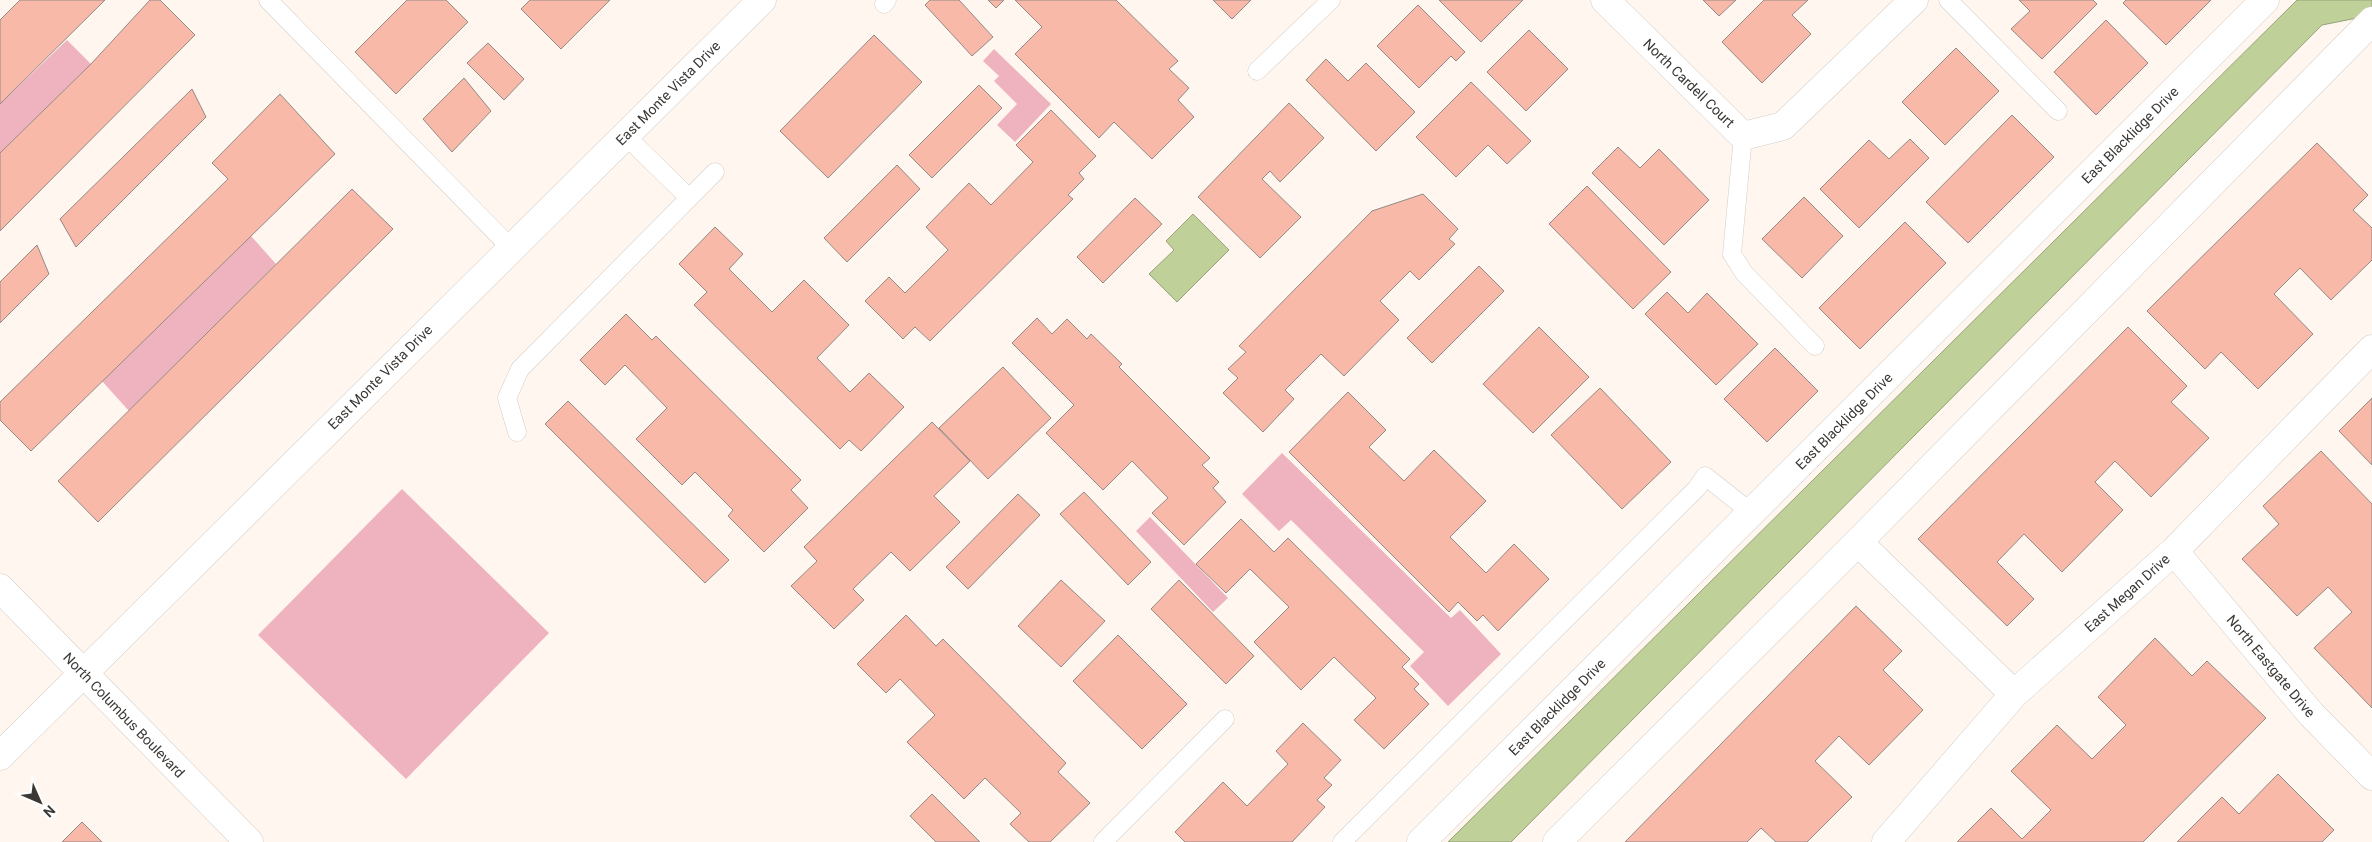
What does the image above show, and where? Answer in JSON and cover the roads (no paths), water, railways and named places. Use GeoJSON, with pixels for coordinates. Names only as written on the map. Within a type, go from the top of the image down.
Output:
{"type":"FeatureCollection","features":[{"type":"Feature","properties":{"kind":"street","name":"East Monte Vista Drive"},"geometry":{"type":"LineString","coordinates":[[0,756],[762,0]]}},
{"type":"Feature","properties":{"kind":"street","name":"North Cardell Court"},"geometry":{"type":"LineString","coordinates":[[1605,0],[1743,136],[1783,126],[1914,0]]}},
{"type":"Feature","properties":{"kind":"street","name":"East Blacklidge Drive"},"geometry":{"type":"LineString","coordinates":[[1421,842],[2266,0]]}},
{"type":"Feature","properties":{"kind":"street"},"geometry":{"type":"LineString","coordinates":[[1557,842],[1858,542],[2372,21]]}},
{"type":"Feature","properties":{"kind":"street","name":"East Megan Drive"},"geometry":{"type":"LineString","coordinates":[[1886,842],[2014,694],[2174,551],[2372,349]]}},
{"type":"Feature","properties":{"kind":"street"},"geometry":{"type":"LineString","coordinates":[[1858,542],[2014,694]]}},
{"type":"Feature","properties":{"kind":"street","name":"North Eastgate Drive"},"geometry":{"type":"LineString","coordinates":[[2174,551],[2311,714],[2372,776]]}},
{"type":"Feature","properties":{"kind":"street","name":"North Columbus Boulevard"},"geometry":{"type":"LineString","coordinates":[[0,588],[249,842]]}},
{"type":"Feature","properties":{"kind":"lane"},"geometry":{"type":"LineString","coordinates":[[268,0],[511,248]]}},
{"type":"Feature","properties":{"kind":"lane"},"geometry":{"type":"LineString","coordinates":[[1257,71],[1331,0]]}},
{"type":"Feature","properties":{"kind":"lane"},"geometry":{"type":"LineString","coordinates":[[1948,0],[2058,111]]}},
{"type":"Feature","properties":{"kind":"lane"},"geometry":{"type":"LineString","coordinates":[[625,135],[689,198]]}},
{"type":"Feature","properties":{"kind":"lane"},"geometry":{"type":"LineString","coordinates":[[1743,136],[1732,254],[1744,273],[1815,346]]}},
{"type":"Feature","properties":{"kind":"lane"},"geometry":{"type":"LineString","coordinates":[[517,432],[507,398],[520,369],[715,172]]}},
{"type":"Feature","properties":{"kind":"lane"},"geometry":{"type":"LineString","coordinates":[[1342,842],[1697,488],[1705,476],[1752,513]]}},
{"type":"Feature","properties":{"kind":"lane"},"geometry":{"type":"LineString","coordinates":[[1103,842],[1225,719]]}}]}
